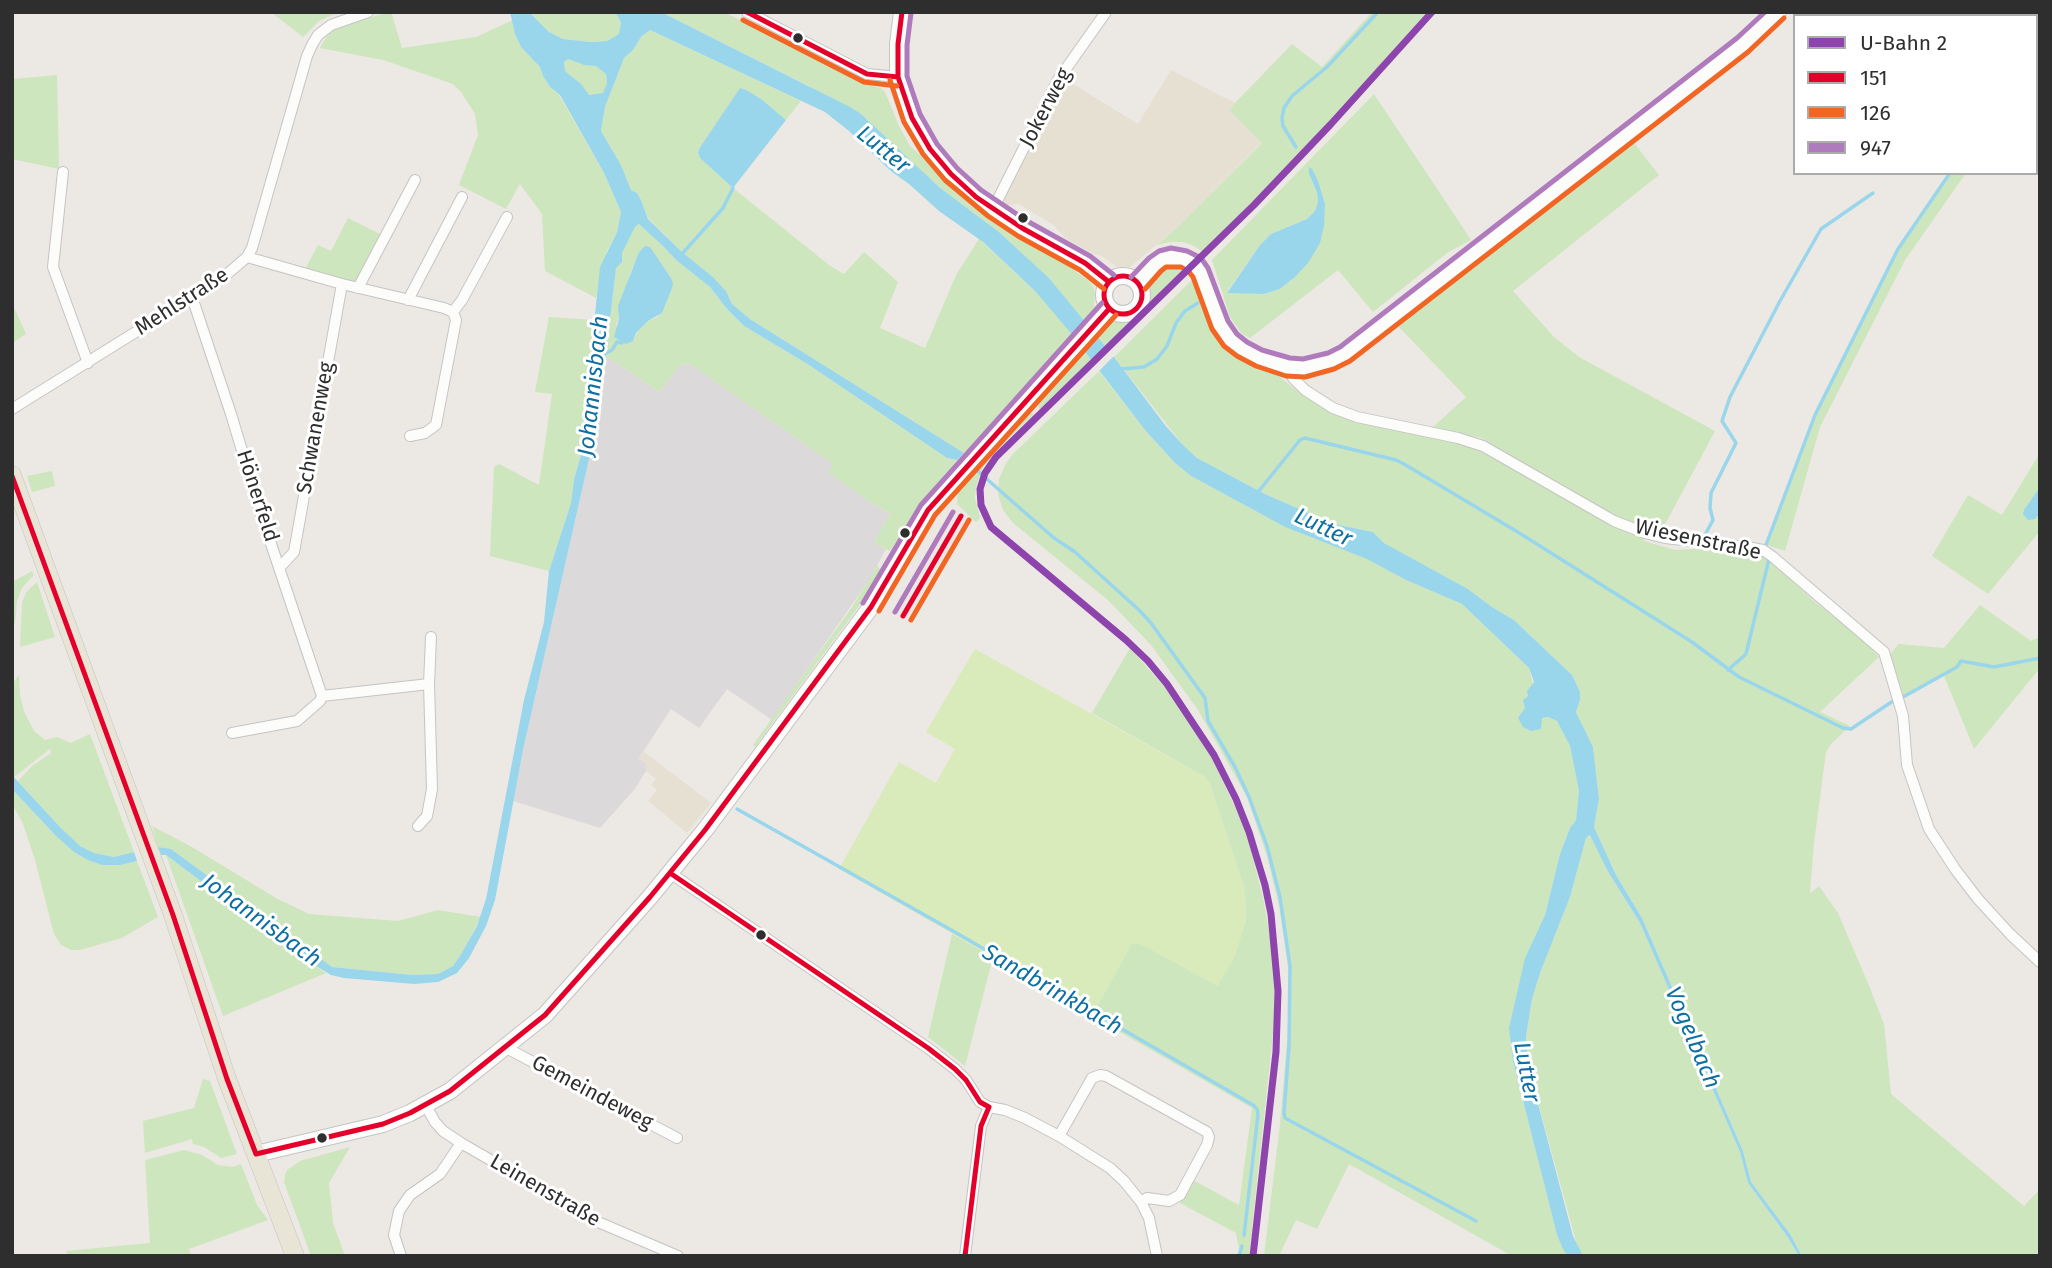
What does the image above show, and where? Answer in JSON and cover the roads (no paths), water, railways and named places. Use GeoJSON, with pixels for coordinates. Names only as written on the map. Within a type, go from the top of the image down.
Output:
{"type":"FeatureCollection","features":[{"type":"Feature","properties":{"kind":"main road"},"geometry":{"type":"LineString","coordinates":[[902,12],[898,76],[912,118],[930,149],[951,174],[993,209],[1086,263],[1109,282]]}},
{"type":"Feature","properties":{"kind":"main road"},"geometry":{"type":"LineString","coordinates":[[1138,284],[1155,264],[1163,259],[1180,257],[1191,262],[1201,273],[1220,325],[1231,340],[1259,358],[1289,367],[1317,366],[1345,354],[1743,45],[1779,12]]}},
{"type":"Feature","properties":{"kind":"main road"},"geometry":{"type":"LineString","coordinates":[[256,1154],[383,1124],[426,1106],[507,1047],[556,1004],[670,873],[776,736],[871,607],[937,499],[1105,314],[1104,298],[1109,282],[1121,277],[1131,278],[1142,289],[1141,301],[1133,312],[1105,314]]}},
{"type":"Feature","properties":{"kind":"main road"},"geometry":{"type":"LineString","coordinates":[[12,475],[154,865],[228,1079],[295,1256]]}},
{"type":"Feature","properties":{"kind":"street","name":"Mehlstraße"},"geometry":{"type":"LineString","coordinates":[[12,409],[192,297],[226,275],[247,257],[252,248],[312,45],[318,35],[331,25],[368,12]]}},
{"type":"Feature","properties":{"kind":"street"},"geometry":{"type":"LineString","coordinates":[[747,12],[867,74],[898,76]]}},
{"type":"Feature","properties":{"kind":"street","name":"Jokerweg"},"geometry":{"type":"LineString","coordinates":[[993,209],[1058,80],[1106,12]]}},
{"type":"Feature","properties":{"kind":"street"},"geometry":{"type":"LineString","coordinates":[[63,172],[53,267],[88,363]]}},
{"type":"Feature","properties":{"kind":"street"},"geometry":{"type":"LineString","coordinates":[[358,288],[415,180]]}},
{"type":"Feature","properties":{"kind":"street"},"geometry":{"type":"LineString","coordinates":[[408,300],[462,197]]}},
{"type":"Feature","properties":{"kind":"street"},"geometry":{"type":"LineString","coordinates":[[453,312],[507,217]]}},
{"type":"Feature","properties":{"kind":"street"},"geometry":{"type":"LineString","coordinates":[[247,257],[453,312],[456,320],[436,425],[425,433],[410,436]]}},
{"type":"Feature","properties":{"kind":"street","name":"Schwanenweg"},"geometry":{"type":"LineString","coordinates":[[280,567],[294,552],[342,284]]}},
{"type":"Feature","properties":{"kind":"street","name":"Hönerfeld"},"geometry":{"type":"LineString","coordinates":[[192,297],[322,696]]}},
{"type":"Feature","properties":{"kind":"street","name":"Wiesenstraße"},"geometry":{"type":"LineString","coordinates":[[1289,367],[1293,378],[1305,390],[1333,408],[1357,417],[1458,438],[1483,446],[1614,521],[1665,538],[1748,547],[1763,550],[1773,556],[1884,652],[1903,716],[1907,765],[1929,829],[1978,899],[2040,962]]}},
{"type":"Feature","properties":{"kind":"street"},"geometry":{"type":"LineString","coordinates":[[418,826],[427,816],[432,789],[429,684],[432,636]]}},
{"type":"Feature","properties":{"kind":"street"},"geometry":{"type":"LineString","coordinates":[[232,733],[297,721],[320,701],[322,696],[429,684]]}},
{"type":"Feature","properties":{"kind":"street"},"geometry":{"type":"LineString","coordinates":[[670,873],[928,1048],[966,1080],[980,1102],[1026,1118],[1110,1168],[1141,1202],[1149,1218],[1157,1256]]}},
{"type":"Feature","properties":{"kind":"street","name":"Gemeindeweg"},"geometry":{"type":"LineString","coordinates":[[507,1047],[677,1138]]}},
{"type":"Feature","properties":{"kind":"street"},"geometry":{"type":"LineString","coordinates":[[1059,1136],[1092,1078],[1100,1075],[1207,1132],[1208,1144],[1180,1195],[1169,1202],[1147,1198],[1141,1202]]}},
{"type":"Feature","properties":{"kind":"street","name":"Leinenstraße"},"geometry":{"type":"LineString","coordinates":[[426,1106],[443,1131],[461,1143],[598,1222],[678,1256]]}},
{"type":"Feature","properties":{"kind":"street"},"geometry":{"type":"LineString","coordinates":[[965,1256],[981,1126],[989,1107]]}},
{"type":"Feature","properties":{"kind":"street"},"geometry":{"type":"LineString","coordinates":[[401,1256],[394,1235],[399,1211],[410,1195],[440,1174],[461,1143]]}},
{"type":"Feature","properties":{"kind":"water"},"geometry":{"type":"Polygon","coordinates":[[[510,12],[529,12],[549,32],[563,39],[591,42],[607,41],[619,34],[621,23],[613,12],[661,12],[850,107],[861,114],[939,187],[999,232],[1049,278],[1165,425],[1197,458],[1267,495],[1334,524],[1373,532],[1384,543],[1468,589],[1514,620],[1572,675],[1580,692],[1576,712],[1593,747],[1599,799],[1594,827],[1616,875],[1642,918],[1743,1151],[1751,1182],[1790,1234],[1802,1256],[1799,1256],[1748,1183],[1740,1152],[1640,923],[1607,870],[1590,835],[1586,838],[1570,897],[1540,973],[1532,999],[1526,1037],[1528,1066],[1573,1236],[1583,1256],[1568,1256],[1563,1249],[1557,1235],[1513,1061],[1509,1028],[1525,958],[1545,915],[1560,854],[1576,820],[1579,791],[1570,746],[1557,721],[1548,717],[1542,718],[1541,729],[1531,731],[1523,727],[1518,718],[1525,708],[1523,700],[1528,696],[1527,691],[1534,682],[1529,668],[1462,604],[1406,580],[1367,559],[1285,527],[1191,476],[1175,463],[1145,430],[1035,291],[983,242],[939,211],[849,131],[825,112],[650,30],[624,58],[605,107],[601,131],[621,165],[631,190],[637,193],[641,200],[648,219],[713,277],[726,291],[732,304],[750,319],[964,453],[957,460],[947,458],[809,365],[744,326],[710,287],[676,260],[639,224],[622,253],[622,262],[616,268],[592,446],[523,750],[495,900],[486,926],[469,958],[457,973],[438,982],[414,984],[331,975],[166,855],[161,855],[158,847],[171,849],[332,967],[413,975],[438,974],[453,966],[477,926],[486,899],[524,700],[544,622],[549,571],[571,503],[574,479],[584,445],[600,267],[617,232],[621,212],[604,173],[560,95],[550,87],[540,67],[521,47],[510,12]],[[568,59],[564,62],[565,71],[581,84],[589,95],[603,93],[607,83],[606,74],[596,66],[568,59]]]}},
{"type":"Feature","properties":{"kind":"water"},"geometry":{"type":"Polygon","coordinates":[[[740,88],[761,99],[786,120],[733,188],[700,158],[698,153],[740,88]]]}},
{"type":"Feature","properties":{"kind":"water"},"geometry":{"type":"Polygon","coordinates":[[[1309,167],[1318,181],[1325,204],[1320,243],[1308,263],[1280,289],[1264,294],[1227,293],[1260,245],[1271,234],[1307,219],[1315,211],[1317,192],[1309,174],[1309,167]]]}},
{"type":"Feature","properties":{"kind":"water"},"geometry":{"type":"Polygon","coordinates":[[[645,246],[650,247],[673,283],[662,313],[648,321],[636,333],[633,341],[626,344],[614,337],[619,319],[618,306],[639,252],[645,246]]]}},
{"type":"Feature","properties":{"kind":"water"},"geometry":{"type":"Polygon","coordinates":[[[2040,487],[2040,513],[2035,519],[2028,520],[2023,514],[2024,510],[2040,487]]]}},
{"type":"Feature","properties":{"kind":"water"},"geometry":{"type":"Polygon","coordinates":[[[12,775],[80,846],[94,853],[114,857],[134,852],[137,861],[121,865],[102,865],[74,852],[12,789],[12,775]]]}},
{"type":"Feature","properties":{"kind":"waterway"},"geometry":{"type":"LineString","coordinates":[[1296,147],[1283,126],[1284,108],[1292,96],[1327,67],[1378,12]]}},
{"type":"Feature","properties":{"kind":"waterway"},"geometry":{"type":"LineString","coordinates":[[1766,545],[1815,415],[1898,249],[1949,175]]}},
{"type":"Feature","properties":{"kind":"waterway"},"geometry":{"type":"LineString","coordinates":[[681,255],[723,208],[733,188]]}},
{"type":"Feature","properties":{"kind":"waterway"},"geometry":{"type":"LineString","coordinates":[[1705,535],[1713,520],[1710,508],[1711,493],[1736,443],[1722,421],[1730,397],[1821,229],[1873,193]]}},
{"type":"Feature","properties":{"kind":"waterway"},"geometry":{"type":"LineString","coordinates":[[1121,369],[1144,367],[1157,359],[1167,346],[1176,323],[1185,311],[1198,303]]}},
{"type":"Feature","properties":{"kind":"waterway","name":"Johannisbach"},"geometry":{"type":"LineString","coordinates":[[604,354],[612,350],[617,342],[622,343]]}},
{"type":"Feature","properties":{"kind":"waterway"},"geometry":{"type":"LineString","coordinates":[[1258,492],[1300,440],[1305,438],[1396,460],[1521,534],[1692,642],[1739,677],[1843,728],[1851,729],[1893,701]]}},
{"type":"Feature","properties":{"kind":"waterway"},"geometry":{"type":"LineString","coordinates":[[972,466],[1054,538],[1075,552],[1139,610],[1205,698],[1208,721],[1249,797],[1267,846],[1280,897],[1290,966],[1285,1118],[1476,1221]]}},
{"type":"Feature","properties":{"kind":"waterway"},"geometry":{"type":"LineString","coordinates":[[1728,670],[1746,654],[1769,559]]}},
{"type":"Feature","properties":{"kind":"waterway"},"geometry":{"type":"LineString","coordinates":[[1903,697],[1957,667],[1961,661],[1994,667],[2040,658]]}},
{"type":"Feature","properties":{"kind":"waterway","name":"Sandbrinkbach"},"geometry":{"type":"LineString","coordinates":[[737,809],[1253,1105],[1258,1115],[1244,1235]]}},
{"type":"Feature","properties":{"kind":"waterway","name":"Sandbrinkbach"},"geometry":{"type":"LineString","coordinates":[[1239,1256],[1242,1246]]}},
{"type":"Feature","properties":{"kind":"metro line","name":"2"},"geometry":{"type":"LineString","coordinates":[[1253,1256],[1276,1052],[1278,991],[1271,914],[1249,832],[1214,755],[1167,684],[1126,640],[991,527],[981,505],[980,489],[985,473],[996,457],[1254,205],[1432,12]]}},
{"type":"Feature","properties":{"kind":"water label","name":"Lutter"},"geometry":{"type":"Point","coordinates":[883,150]}},
{"type":"Feature","properties":{"kind":"water label","name":"Lutter"},"geometry":{"type":"Point","coordinates":[1323,528]}},
{"type":"Feature","properties":{"kind":"water label","name":"Vogelbach"},"geometry":{"type":"Point","coordinates":[1692,1038]}},
{"type":"Feature","properties":{"kind":"water label","name":"Lutter"},"geometry":{"type":"Point","coordinates":[1526,1072]}}]}
